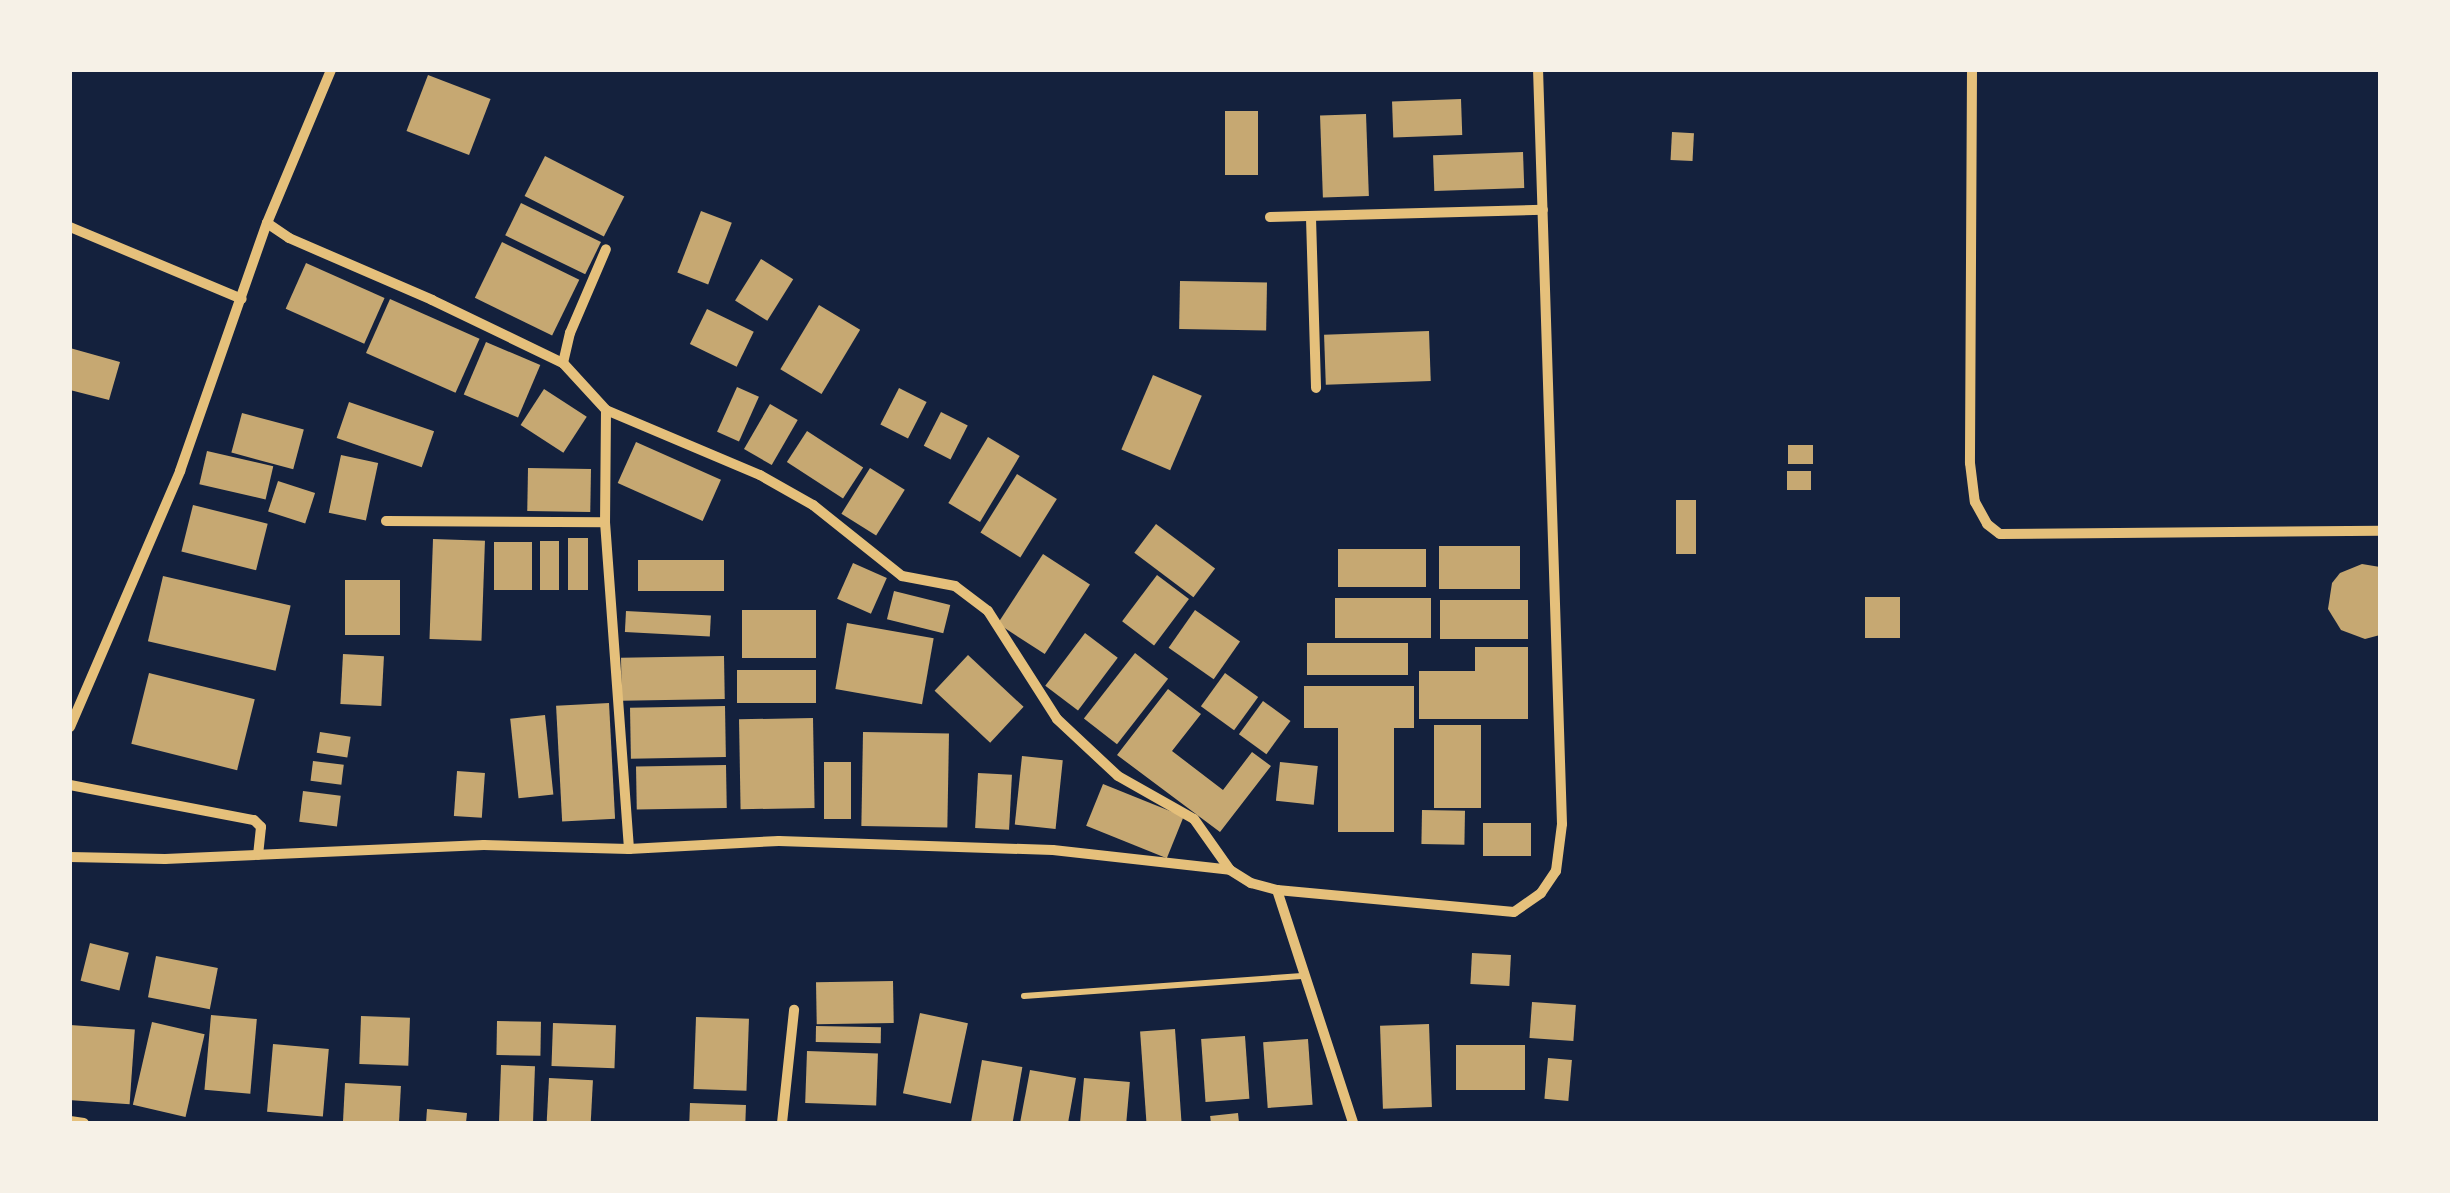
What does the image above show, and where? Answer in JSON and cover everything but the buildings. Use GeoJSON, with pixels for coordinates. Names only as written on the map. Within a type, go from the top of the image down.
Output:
{"type":"FeatureCollection","features":[{"type":"Feature","properties":{"kind":"street"},"geometry":{"type":"LineString","coordinates":[[70,727],[180,471],[268,223],[331,70]]}},
{"type":"Feature","properties":{"kind":"street"},"geometry":{"type":"LineString","coordinates":[[268,223],[289,238],[432,300],[562,364],[606,410],[760,475],[813,505],[902,576],[954,586],[966,594],[988,611],[1057,719],[1118,776],[1194,818],[1230,870],[1251,883],[1277,890],[1514,912],[1541,894],[1556,871],[1562,824],[1538,70]]}},
{"type":"Feature","properties":{"kind":"street"},"geometry":{"type":"LineString","coordinates":[[1972,70],[1970,462],[1974,502],[1987,524],[2000,534],[2380,531]]}},
{"type":"Feature","properties":{"kind":"street"},"geometry":{"type":"LineString","coordinates":[[1270,217],[1542,210]]}},
{"type":"Feature","properties":{"kind":"street"},"geometry":{"type":"LineString","coordinates":[[1311,218],[1316,388]]}},
{"type":"Feature","properties":{"kind":"street"},"geometry":{"type":"LineString","coordinates":[[70,226],[242,299]]}},
{"type":"Feature","properties":{"kind":"street"},"geometry":{"type":"LineString","coordinates":[[562,364],[570,333],[606,249]]}},
{"type":"Feature","properties":{"kind":"street"},"geometry":{"type":"LineString","coordinates":[[606,410],[605,522],[629,849]]}},
{"type":"Feature","properties":{"kind":"street"},"geometry":{"type":"LineString","coordinates":[[386,520],[605,522]]}},
{"type":"Feature","properties":{"kind":"street"},"geometry":{"type":"LineString","coordinates":[[70,785],[254,820],[261,827],[258,855]]}},
{"type":"Feature","properties":{"kind":"street"},"geometry":{"type":"LineString","coordinates":[[70,858],[484,846],[629,849],[779,841],[1053,850],[1230,870]]}},
{"type":"Feature","properties":{"kind":"street"},"geometry":{"type":"LineString","coordinates":[[1277,890],[1353,1123]]}},
{"type":"Feature","properties":{"kind":"street"},"geometry":{"type":"LineString","coordinates":[[782,1123],[794,1010]]}},
{"type":"Feature","properties":{"kind":"street"},"geometry":{"type":"LineString","coordinates":[[70,1121],[84,1123]]}},
{"type":"Feature","properties":{"kind":"lane"},"geometry":{"type":"LineString","coordinates":[[1024,996],[1306,976]]}}]}
